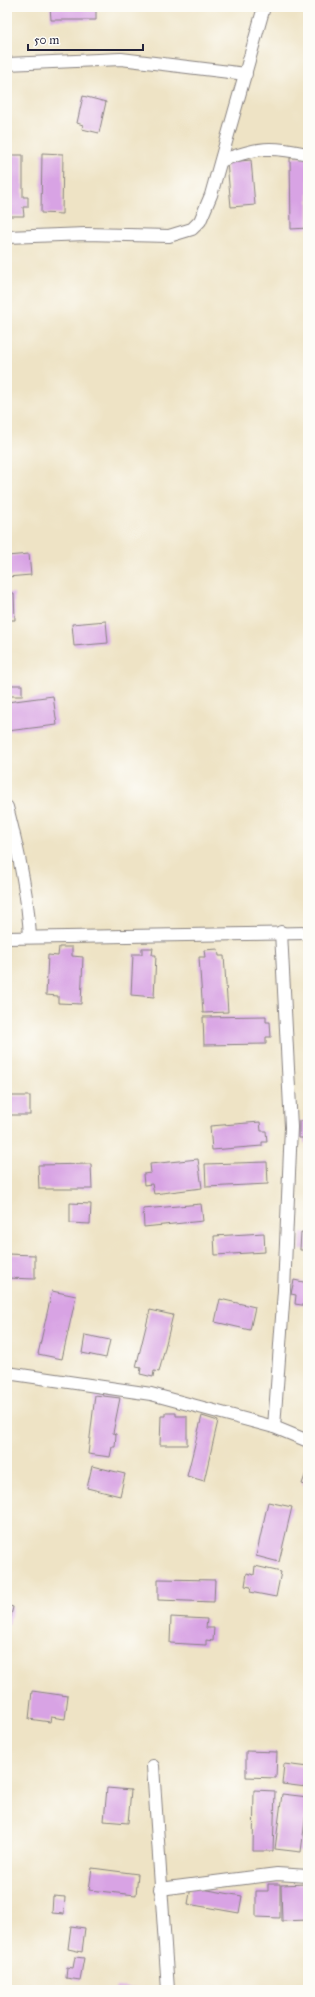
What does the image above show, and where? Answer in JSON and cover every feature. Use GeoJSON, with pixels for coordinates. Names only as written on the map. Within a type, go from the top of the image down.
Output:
{"type":"FeatureCollection","features":[{"type":"Feature","properties":{"kind":"street"},"geometry":{"type":"LineString","coordinates":[[7,237],[86,234],[169,236],[192,229],[200,221],[223,160],[264,7]]}},
{"type":"Feature","properties":{"kind":"street"},"geometry":{"type":"LineString","coordinates":[[7,64],[121,59],[246,74]]}},
{"type":"Feature","properties":{"kind":"street"},"geometry":{"type":"LineString","coordinates":[[223,160],[253,149],[271,148],[308,154]]}},
{"type":"Feature","properties":{"kind":"street"},"geometry":{"type":"LineString","coordinates":[[7,807],[16,841],[29,910],[30,937]]}},
{"type":"Feature","properties":{"kind":"street"},"geometry":{"type":"LineString","coordinates":[[274,1427],[284,1290],[291,1127],[281,932]]}},
{"type":"Feature","properties":{"kind":"street"},"geometry":{"type":"LineString","coordinates":[[7,938],[281,932],[308,933]]}},
{"type":"Feature","properties":{"kind":"street"},"geometry":{"type":"LineString","coordinates":[[7,1373],[151,1394],[274,1427],[308,1441]]}},
{"type":"Feature","properties":{"kind":"street"},"geometry":{"type":"LineString","coordinates":[[153,1766],[160,1889],[168,1990]]}},
{"type":"Feature","properties":{"kind":"street"},"geometry":{"type":"LineString","coordinates":[[160,1889],[277,1874],[308,1876]]}},
{"type":"Feature","properties":{"kind":"building"},"geometry":{"type":"Polygon","coordinates":[[[50,7],[96,7],[96,20],[51,20],[50,7]]]}},
{"type":"Feature","properties":{"kind":"building"},"geometry":{"type":"Polygon","coordinates":[[[83,96],[106,102],[99,133],[82,129],[83,125],[77,123],[83,96]]]}},
{"type":"Feature","properties":{"kind":"building"},"geometry":{"type":"Polygon","coordinates":[[[42,153],[63,154],[62,214],[41,213],[42,153]]]}},
{"type":"Feature","properties":{"kind":"building"},"geometry":{"type":"Polygon","coordinates":[[[7,155],[23,155],[23,197],[28,197],[28,207],[23,207],[24,216],[7,216],[7,155]]]}},
{"type":"Feature","properties":{"kind":"building"},"geometry":{"type":"Polygon","coordinates":[[[308,157],[308,228],[291,229],[290,158],[308,157]]]}},
{"type":"Feature","properties":{"kind":"building"},"geometry":{"type":"Polygon","coordinates":[[[251,160],[255,205],[231,207],[227,162],[251,160]]]}},
{"type":"Feature","properties":{"kind":"building"},"geometry":{"type":"Polygon","coordinates":[[[29,554],[31,575],[7,577],[7,556],[29,554]]]}},
{"type":"Feature","properties":{"kind":"building"},"geometry":{"type":"Polygon","coordinates":[[[7,593],[14,593],[15,620],[7,620],[7,593]]]}},
{"type":"Feature","properties":{"kind":"building"},"geometry":{"type":"Polygon","coordinates":[[[106,621],[108,643],[74,646],[72,624],[106,621]]]}},
{"type":"Feature","properties":{"kind":"building"},"geometry":{"type":"Polygon","coordinates":[[[7,685],[22,685],[22,696],[7,696],[7,685]]]}},
{"type":"Feature","properties":{"kind":"building"},"geometry":{"type":"Polygon","coordinates":[[[53,696],[57,725],[7,731],[7,702],[53,696]]]}},
{"type":"Feature","properties":{"kind":"building"},"geometry":{"type":"Polygon","coordinates":[[[59,947],[72,947],[72,956],[83,957],[81,1004],[58,1003],[58,996],[46,995],[48,955],[58,956],[59,947]]]}},
{"type":"Feature","properties":{"kind":"building"},"geometry":{"type":"Polygon","coordinates":[[[142,948],[153,948],[152,955],[156,955],[154,997],[131,995],[133,954],[142,954],[142,948]]]}},
{"type":"Feature","properties":{"kind":"building"},"geometry":{"type":"Polygon","coordinates":[[[218,949],[219,956],[224,956],[228,1012],[203,1013],[199,957],[205,957],[204,950],[218,949]]]}},
{"type":"Feature","properties":{"kind":"building"},"geometry":{"type":"Polygon","coordinates":[[[266,1016],[266,1022],[270,1022],[271,1037],[266,1037],[266,1044],[204,1045],[203,1017],[266,1016]]]}},
{"type":"Feature","properties":{"kind":"building"},"geometry":{"type":"Polygon","coordinates":[[[7,1096],[30,1096],[30,1115],[7,1115],[7,1096]]]}},
{"type":"Feature","properties":{"kind":"building"},"geometry":{"type":"Polygon","coordinates":[[[306,1117],[308,1117],[308,1143],[304,1143],[304,1138],[299,1138],[299,1121],[306,1121],[306,1117]]]}},
{"type":"Feature","properties":{"kind":"building"},"geometry":{"type":"Polygon","coordinates":[[[260,1122],[261,1131],[266,1131],[267,1142],[262,1142],[262,1146],[212,1150],[210,1126],[260,1122]]]}},
{"type":"Feature","properties":{"kind":"building"},"geometry":{"type":"Polygon","coordinates":[[[198,1159],[202,1188],[154,1194],[152,1184],[144,1185],[143,1174],[151,1173],[150,1164],[198,1159]]]}},
{"type":"Feature","properties":{"kind":"building"},"geometry":{"type":"Polygon","coordinates":[[[267,1162],[268,1184],[206,1187],[205,1164],[267,1162]]]}},
{"type":"Feature","properties":{"kind":"building"},"geometry":{"type":"Polygon","coordinates":[[[91,1164],[92,1189],[39,1189],[38,1165],[91,1164]]]}},
{"type":"Feature","properties":{"kind":"building"},"geometry":{"type":"Polygon","coordinates":[[[70,1203],[91,1204],[90,1224],[70,1223],[70,1203]]]}},
{"type":"Feature","properties":{"kind":"building"},"geometry":{"type":"Polygon","coordinates":[[[201,1204],[203,1221],[144,1227],[143,1209],[201,1204]]]}},
{"type":"Feature","properties":{"kind":"building"},"geometry":{"type":"Polygon","coordinates":[[[301,1232],[308,1233],[308,1250],[300,1250],[301,1232]]]}},
{"type":"Feature","properties":{"kind":"building"},"geometry":{"type":"Polygon","coordinates":[[[264,1233],[265,1252],[215,1255],[214,1236],[264,1233]]]}},
{"type":"Feature","properties":{"kind":"building"},"geometry":{"type":"Polygon","coordinates":[[[7,1254],[35,1255],[35,1279],[7,1278],[7,1254]]]}},
{"type":"Feature","properties":{"kind":"building"},"geometry":{"type":"Polygon","coordinates":[[[294,1280],[308,1283],[308,1306],[295,1304],[296,1295],[291,1294],[294,1280]]]}},
{"type":"Feature","properties":{"kind":"building"},"geometry":{"type":"Polygon","coordinates":[[[52,1291],[76,1296],[62,1359],[38,1354],[52,1291]]]}},
{"type":"Feature","properties":{"kind":"building"},"geometry":{"type":"Polygon","coordinates":[[[220,1299],[255,1307],[250,1330],[215,1322],[220,1299]]]}},
{"type":"Feature","properties":{"kind":"building"},"geometry":{"type":"Polygon","coordinates":[[[150,1310],[173,1315],[159,1372],[154,1371],[153,1377],[140,1374],[141,1368],[136,1367],[150,1310]]]}},
{"type":"Feature","properties":{"kind":"building"},"geometry":{"type":"Polygon","coordinates":[[[85,1335],[110,1340],[106,1358],[82,1353],[85,1335]]]}},
{"type":"Feature","properties":{"kind":"building"},"geometry":{"type":"Polygon","coordinates":[[[95,1395],[120,1398],[113,1433],[116,1434],[115,1447],[112,1447],[110,1457],[88,1454],[95,1395]]]}},
{"type":"Feature","properties":{"kind":"building"},"geometry":{"type":"Polygon","coordinates":[[[165,1413],[176,1413],[176,1416],[187,1416],[187,1445],[160,1445],[161,1416],[165,1416],[165,1413]]]}},
{"type":"Feature","properties":{"kind":"building"},"geometry":{"type":"Polygon","coordinates":[[[202,1416],[218,1421],[204,1481],[187,1476],[202,1416]]]}},
{"type":"Feature","properties":{"kind":"building"},"geometry":{"type":"Polygon","coordinates":[[[92,1466],[125,1474],[120,1496],[87,1488],[92,1466]]]}},
{"type":"Feature","properties":{"kind":"building"},"geometry":{"type":"Polygon","coordinates":[[[308,1467],[308,1486],[302,1484],[308,1467]]]}},
{"type":"Feature","properties":{"kind":"building"},"geometry":{"type":"Polygon","coordinates":[[[268,1502],[292,1507],[279,1562],[256,1556],[268,1502]]]}},
{"type":"Feature","properties":{"kind":"building"},"geometry":{"type":"Polygon","coordinates":[[[255,1566],[281,1572],[276,1597],[250,1592],[251,1587],[245,1586],[247,1573],[254,1575],[255,1566]]]}},
{"type":"Feature","properties":{"kind":"building"},"geometry":{"type":"Polygon","coordinates":[[[158,1579],[215,1580],[214,1602],[158,1600],[158,1579]]]}},
{"type":"Feature","properties":{"kind":"building"},"geometry":{"type":"Polygon","coordinates":[[[7,1605],[13,1607],[9,1625],[7,1625],[7,1605]]]}},
{"type":"Feature","properties":{"kind":"building"},"geometry":{"type":"Polygon","coordinates":[[[171,1617],[207,1619],[206,1628],[214,1628],[213,1641],[206,1640],[206,1645],[170,1643],[171,1617]]]}},
{"type":"Feature","properties":{"kind":"building"},"geometry":{"type":"Polygon","coordinates":[[[32,1691],[68,1696],[65,1719],[51,1717],[50,1722],[29,1719],[32,1691]]]}},
{"type":"Feature","properties":{"kind":"building"},"geometry":{"type":"Polygon","coordinates":[[[246,1751],[277,1752],[276,1778],[246,1777],[246,1751]]]}},
{"type":"Feature","properties":{"kind":"building"},"geometry":{"type":"Polygon","coordinates":[[[284,1764],[308,1767],[306,1787],[282,1784],[284,1764]]]}},
{"type":"Feature","properties":{"kind":"building"},"geometry":{"type":"Polygon","coordinates":[[[107,1788],[131,1790],[128,1823],[104,1821],[107,1788]]]}},
{"type":"Feature","properties":{"kind":"building"},"geometry":{"type":"Polygon","coordinates":[[[254,1790],[275,1791],[273,1851],[253,1851],[254,1790]]]}},
{"type":"Feature","properties":{"kind":"building"},"geometry":{"type":"Polygon","coordinates":[[[282,1794],[308,1797],[301,1852],[275,1849],[282,1794]]]}},
{"type":"Feature","properties":{"kind":"building"},"geometry":{"type":"Polygon","coordinates":[[[92,1868],[138,1874],[136,1895],[89,1890],[92,1868]]]}},
{"type":"Feature","properties":{"kind":"building"},"geometry":{"type":"Polygon","coordinates":[[[268,1884],[280,1884],[280,1918],[256,1917],[256,1891],[268,1891],[268,1884]]]}},
{"type":"Feature","properties":{"kind":"building"},"geometry":{"type":"Polygon","coordinates":[[[306,1884],[308,1920],[282,1921],[281,1885],[306,1884]]]}},
{"type":"Feature","properties":{"kind":"building"},"geometry":{"type":"Polygon","coordinates":[[[191,1887],[242,1896],[239,1913],[188,1904],[191,1887]]]}},
{"type":"Feature","properties":{"kind":"building"},"geometry":{"type":"Polygon","coordinates":[[[53,1896],[65,1897],[64,1914],[52,1913],[53,1896]]]}},
{"type":"Feature","properties":{"kind":"building"},"geometry":{"type":"Polygon","coordinates":[[[71,1926],[85,1928],[82,1952],[68,1949],[71,1926]]]}},
{"type":"Feature","properties":{"kind":"building"},"geometry":{"type":"Polygon","coordinates":[[[75,1957],[84,1958],[80,1980],[66,1978],[67,1967],[73,1968],[75,1957]]]}},
{"type":"Feature","properties":{"kind":"building"},"geometry":{"type":"Polygon","coordinates":[[[116,1987],[140,1989],[140,1990],[115,1990],[116,1987]]]}}]}
